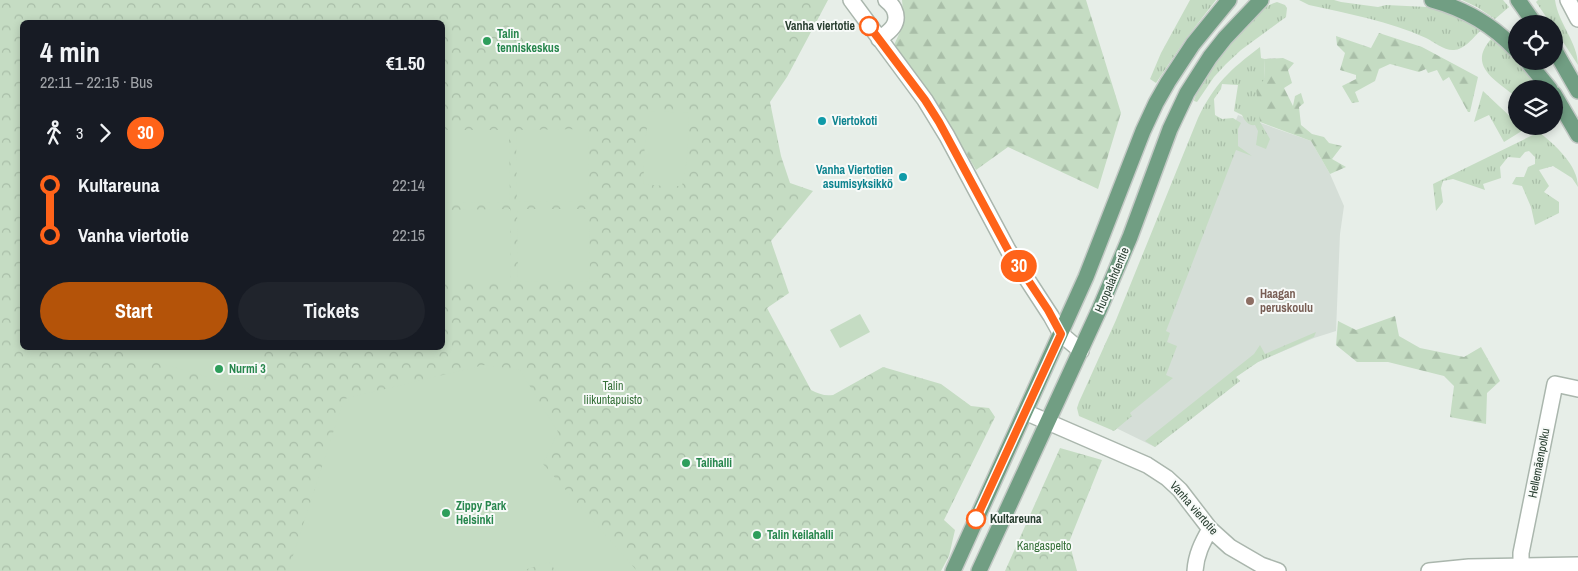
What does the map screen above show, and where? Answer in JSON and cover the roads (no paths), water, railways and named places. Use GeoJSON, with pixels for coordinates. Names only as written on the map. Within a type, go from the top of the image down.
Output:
{"type":"FeatureCollection","features":[{"type":"Feature","properties":{"kind":"main road","name":"Huopalahdentie"},"geometry":{"type":"LineString","coordinates":[[953,571],[1061,334],[1156,103],[1193,44],[1229,0]]}},
{"type":"Feature","properties":{"kind":"main road","name":"Huopalahdentie"},"geometry":{"type":"LineString","coordinates":[[980,571],[1081,351],[1130,237],[1170,129],[1187,93],[1210,57],[1260,0]]}},
{"type":"Feature","properties":{"kind":"main road"},"geometry":{"type":"LineString","coordinates":[[1432,0],[1461,10],[1479,19],[1494,28],[1508,42]]}},
{"type":"Feature","properties":{"kind":"main road"},"geometry":{"type":"LineString","coordinates":[[1518,0],[1529,15]]}},
{"type":"Feature","properties":{"kind":"main road"},"geometry":{"type":"LineString","coordinates":[[1563,65],[1578,91]]}},
{"type":"Feature","properties":{"kind":"main road"},"geometry":{"type":"LineString","coordinates":[[1534,70],[1543,80]]}},
{"type":"Feature","properties":{"kind":"main road"},"geometry":{"type":"LineString","coordinates":[[1563,109],[1578,135]]}},
{"type":"Feature","properties":{"kind":"street"},"geometry":{"type":"LineString","coordinates":[[851,0],[925,100],[939,122],[1008,250],[1048,310],[1061,334],[1081,351]]}},
{"type":"Feature","properties":{"kind":"street"},"geometry":{"type":"LineString","coordinates":[[879,39],[891,30],[896,20],[895,12],[890,2],[886,0]]}},
{"type":"Feature","properties":{"kind":"street"},"geometry":{"type":"LineString","coordinates":[[1568,0],[1578,19]]}},
{"type":"Feature","properties":{"kind":"street","name":"Hellemäenpolku"},"geometry":{"type":"LineString","coordinates":[[1521,566],[1521,553],[1555,384],[1578,389]]}},
{"type":"Feature","properties":{"kind":"street","name":"Vanha viertotie"},"geometry":{"type":"LineString","coordinates":[[1025,412],[1147,465],[1167,478],[1186,497],[1210,529],[1230,547],[1278,571]]}},
{"type":"Feature","properties":{"kind":"street"},"geometry":{"type":"LineString","coordinates":[[1195,571],[1201,545],[1210,529]]}},
{"type":"Feature","properties":{"kind":"street"},"geometry":{"type":"LineString","coordinates":[[1429,571],[1469,567],[1578,565]]}},
{"type":"Feature","properties":{"kind":"place","name":"Vanha viertotie"},"geometry":{"type":"Point","coordinates":[869,26]}},
{"type":"Feature","properties":{"kind":"place","name":"Talin tenniskeskus"},"geometry":{"type":"Point","coordinates":[487,41]}},
{"type":"Feature","properties":{"kind":"place","name":"Viertokoti"},"geometry":{"type":"Point","coordinates":[822,121]}},
{"type":"Feature","properties":{"kind":"place","name":"Vanha Viertotien asumisyksikkö"},"geometry":{"type":"Point","coordinates":[903,177]}},
{"type":"Feature","properties":{"kind":"place","name":"Haagan peruskoulu"},"geometry":{"type":"Point","coordinates":[1250,301]}},
{"type":"Feature","properties":{"kind":"place","name":"Nurmi 3"},"geometry":{"type":"Point","coordinates":[219,369]}},
{"type":"Feature","properties":{"kind":"place","name":"Talihalli"},"geometry":{"type":"Point","coordinates":[686,463]}},
{"type":"Feature","properties":{"kind":"place","name":"Zippy Park Helsinki"},"geometry":{"type":"Point","coordinates":[446,513]}},
{"type":"Feature","properties":{"kind":"place","name":"Kultareuna"},"geometry":{"type":"Point","coordinates":[976,519]}},
{"type":"Feature","properties":{"kind":"place","name":"Talin keilahalli"},"geometry":{"type":"Point","coordinates":[757,535]}},
{"type":"Feature","properties":{"kind":"park label","name":"Talin liikuntapuisto"},"geometry":{"type":"Point","coordinates":[613,393]}},
{"type":"Feature","properties":{"kind":"park label","name":"Kangaspelto"},"geometry":{"type":"Point","coordinates":[1044,546]}}]}
